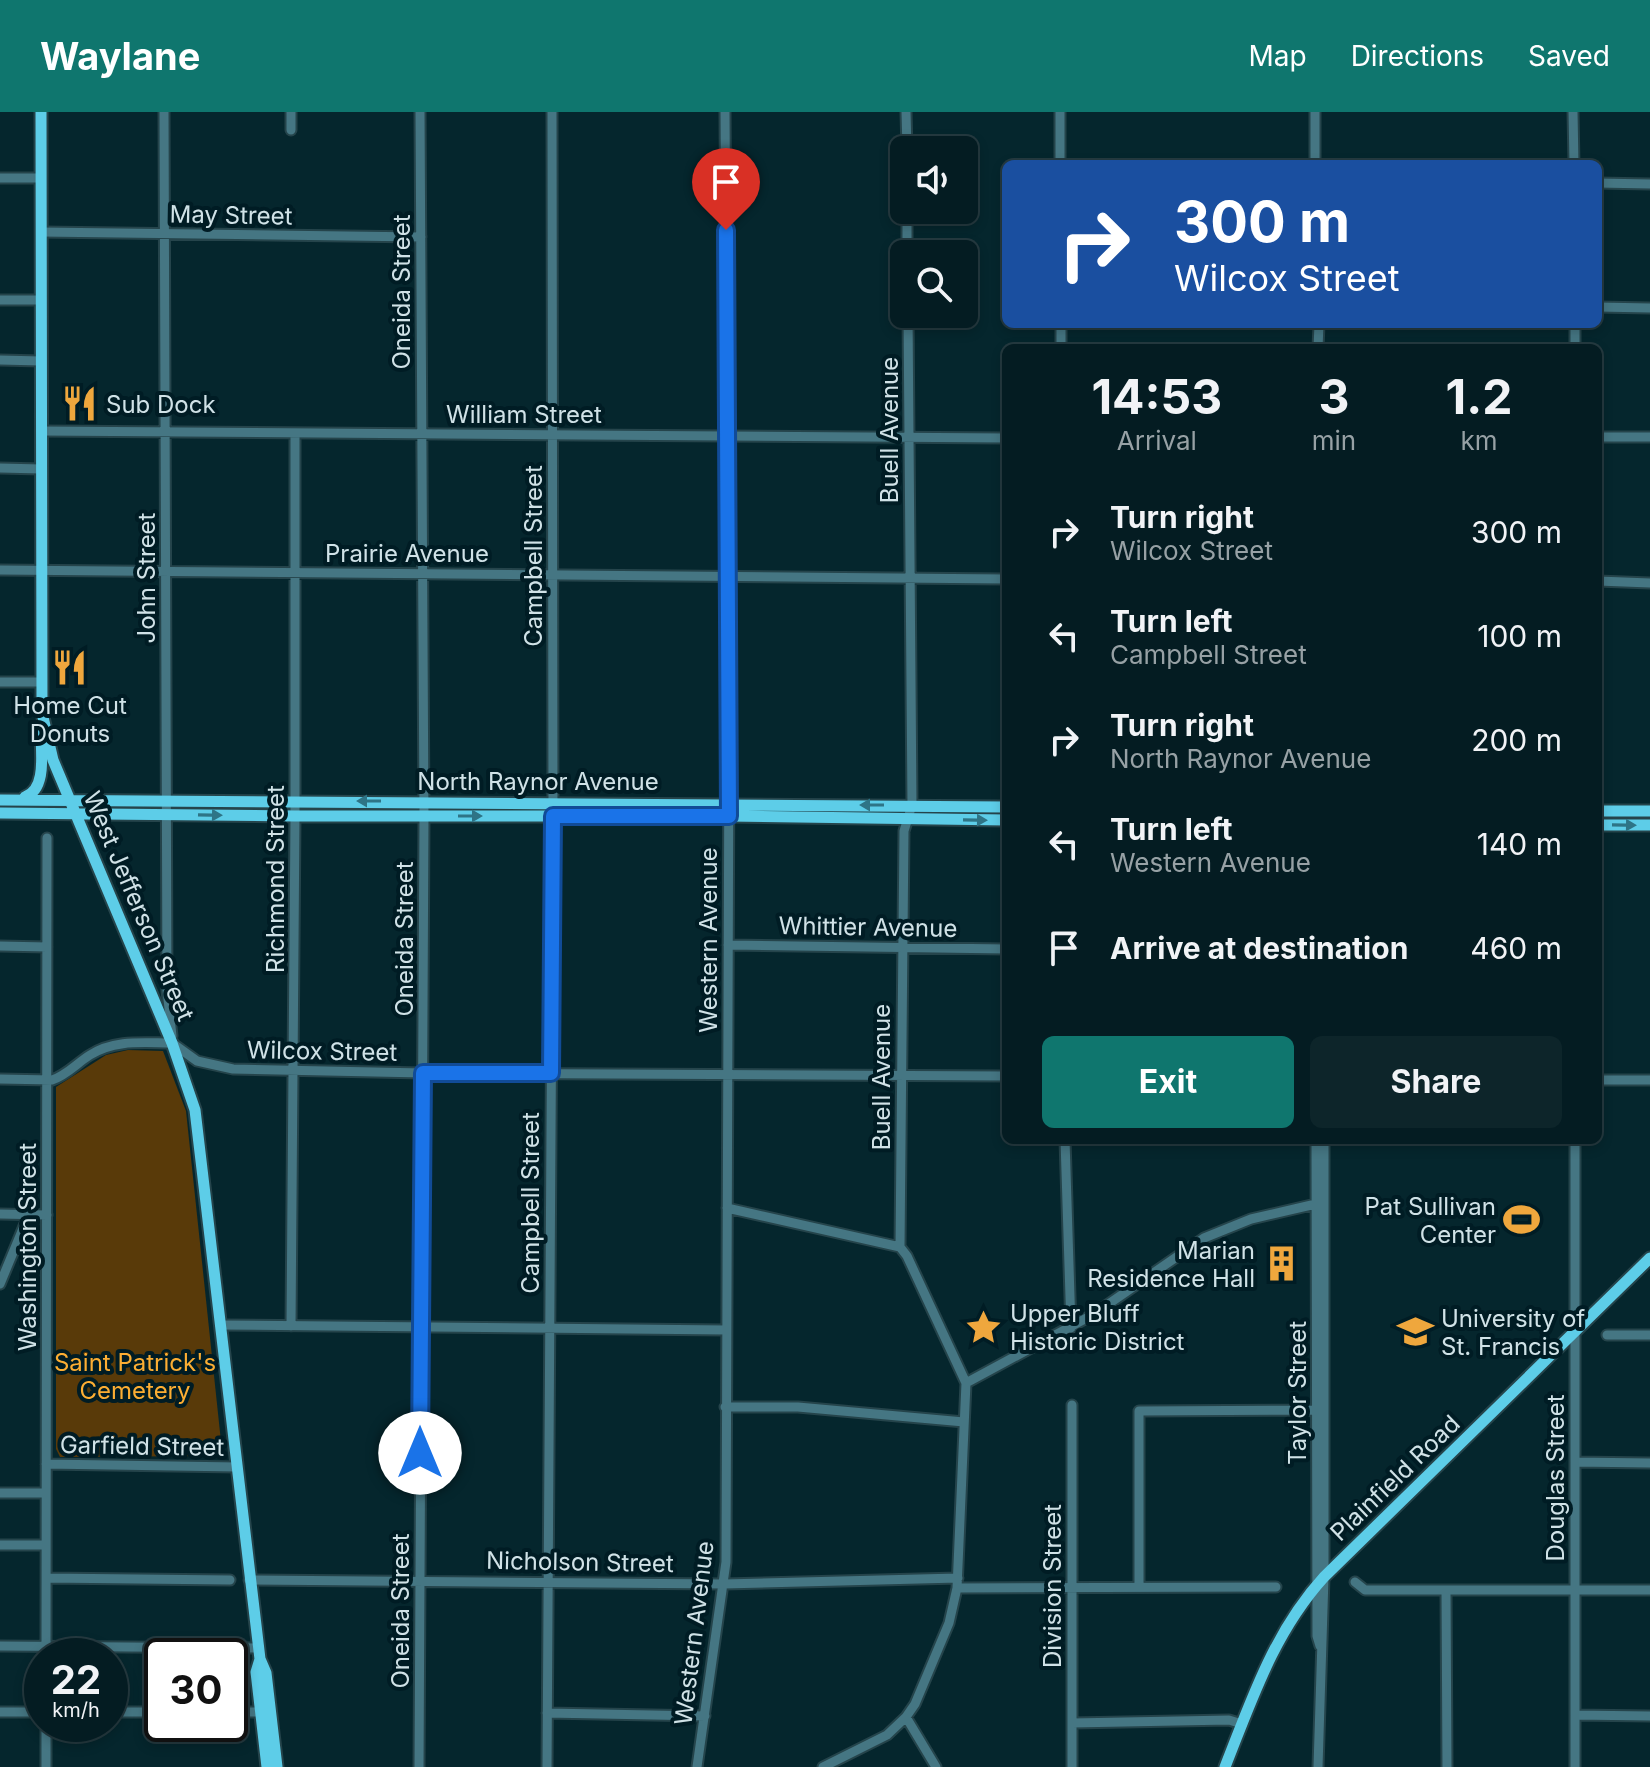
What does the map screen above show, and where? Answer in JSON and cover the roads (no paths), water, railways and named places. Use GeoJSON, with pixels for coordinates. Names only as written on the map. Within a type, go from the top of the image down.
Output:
{"type":"FeatureCollection","features":[{"type":"Feature","properties":{"kind":"main road","name":"West Jefferson Street"},"geometry":{"type":"LineString","coordinates":[[41,112],[42,713],[47,741],[69,799],[172,1043],[195,1110],[249,1580],[259,1654],[266,1673],[265,1712]]}},
{"type":"Feature","properties":{"kind":"main road"},"geometry":{"type":"LineString","coordinates":[[19,799],[32,795],[39,787],[42,713]]}},
{"type":"Feature","properties":{"kind":"main road","name":"North Raynor Avenue"},"geometry":{"type":"LineString","coordinates":[[0,800],[553,803],[1002,820]]}},
{"type":"Feature","properties":{"kind":"main road","name":"North Raynor Avenue"},"geometry":{"type":"LineString","coordinates":[[0,813],[424,817],[912,805],[1002,807]]}},
{"type":"Feature","properties":{"kind":"main road"},"geometry":{"type":"LineString","coordinates":[[1602,811],[1650,811]]}},
{"type":"Feature","properties":{"kind":"main road"},"geometry":{"type":"LineString","coordinates":[[1602,825],[1650,825]]}},
{"type":"Feature","properties":{"kind":"main road","name":"Plainfield Road"},"geometry":{"type":"LineString","coordinates":[[1225,1767],[1279,1636],[1296,1609],[1320,1581],[1650,1258]]}},
{"type":"Feature","properties":{"kind":"main road"},"geometry":{"type":"LineString","coordinates":[[265,1712],[267,1767]]}},
{"type":"Feature","properties":{"kind":"main road"},"geometry":{"type":"LineString","coordinates":[[265,1712],[277,1767]]}},
{"type":"Feature","properties":{"kind":"street","name":"John Street"},"geometry":{"type":"LineString","coordinates":[[164,112],[167,991],[172,1043]]}},
{"type":"Feature","properties":{"kind":"street"},"geometry":{"type":"LineString","coordinates":[[291,112],[291,130]]}},
{"type":"Feature","properties":{"kind":"street","name":"Oneida Street"},"geometry":{"type":"LineString","coordinates":[[419,1767],[424,817],[420,112]]}},
{"type":"Feature","properties":{"kind":"street","name":"Campbell Street"},"geometry":{"type":"LineString","coordinates":[[547,1767],[553,816],[552,112]]}},
{"type":"Feature","properties":{"kind":"street","name":"Western Avenue"},"geometry":{"type":"LineString","coordinates":[[697,1767],[724,1584],[729,810],[725,112]]}},
{"type":"Feature","properties":{"kind":"street"},"geometry":{"type":"LineString","coordinates":[[906,112],[907,136]]}},
{"type":"Feature","properties":{"kind":"street"},"geometry":{"type":"LineString","coordinates":[[1060,112],[1060,160]]}},
{"type":"Feature","properties":{"kind":"street"},"geometry":{"type":"LineString","coordinates":[[1315,112],[1315,160]]}},
{"type":"Feature","properties":{"kind":"street"},"geometry":{"type":"LineString","coordinates":[[1573,112],[1574,160]]}},
{"type":"Feature","properties":{"kind":"street"},"geometry":{"type":"LineString","coordinates":[[0,178],[41,178]]}},
{"type":"Feature","properties":{"kind":"street"},"geometry":{"type":"LineString","coordinates":[[1602,183],[1650,184]]}},
{"type":"Feature","properties":{"kind":"street","name":"May Street"},"geometry":{"type":"LineString","coordinates":[[41,232],[421,237]]}},
{"type":"Feature","properties":{"kind":"street"},"geometry":{"type":"LineString","coordinates":[[0,300],[41,300]]}},
{"type":"Feature","properties":{"kind":"street"},"geometry":{"type":"LineString","coordinates":[[1602,307],[1650,308]]}},
{"type":"Feature","properties":{"kind":"street","name":"Buell Avenue"},"geometry":{"type":"LineString","coordinates":[[823,1767],[887,1735],[906,1717],[915,1704],[949,1623],[957,1583],[966,1383],[900,1247],[904,831],[912,805],[908,328]]}},
{"type":"Feature","properties":{"kind":"street"},"geometry":{"type":"LineString","coordinates":[[0,360],[41,361]]}},
{"type":"Feature","properties":{"kind":"street","name":"William Street"},"geometry":{"type":"LineString","coordinates":[[41,431],[1002,438]]}},
{"type":"Feature","properties":{"kind":"street","name":"Richmond Street"},"geometry":{"type":"LineString","coordinates":[[291,1326],[295,433]]}},
{"type":"Feature","properties":{"kind":"street"},"geometry":{"type":"LineString","coordinates":[[1602,437],[1650,437]]}},
{"type":"Feature","properties":{"kind":"street"},"geometry":{"type":"LineString","coordinates":[[0,468],[41,469]]}},
{"type":"Feature","properties":{"kind":"street","name":"Prairie Avenue"},"geometry":{"type":"LineString","coordinates":[[0,570],[1002,579]]}},
{"type":"Feature","properties":{"kind":"street"},"geometry":{"type":"LineString","coordinates":[[1602,581],[1650,583]]}},
{"type":"Feature","properties":{"kind":"street"},"geometry":{"type":"LineString","coordinates":[[0,682],[42,682]]}},
{"type":"Feature","properties":{"kind":"street","name":"Washington Street"},"geometry":{"type":"LineString","coordinates":[[46,1638],[47,838]]}},
{"type":"Feature","properties":{"kind":"street","name":"Whittier Avenue"},"geometry":{"type":"LineString","coordinates":[[728,945],[1002,949]]}},
{"type":"Feature","properties":{"kind":"street"},"geometry":{"type":"LineString","coordinates":[[0,946],[47,947]]}},
{"type":"Feature","properties":{"kind":"street"},"geometry":{"type":"LineString","coordinates":[[0,1079],[61,1077],[107,1046],[126,1042],[172,1043]]}},
{"type":"Feature","properties":{"kind":"street","name":"Wilcox Street"},"geometry":{"type":"LineString","coordinates":[[172,1043],[197,1061],[215,1067],[423,1073],[1002,1076]]}},
{"type":"Feature","properties":{"kind":"street"},"geometry":{"type":"LineString","coordinates":[[1602,1080],[1650,1080]]}},
{"type":"Feature","properties":{"kind":"street"},"geometry":{"type":"LineString","coordinates":[[1065,1144],[1071,1328]]}},
{"type":"Feature","properties":{"kind":"street","name":"Taylor Street"},"geometry":{"type":"LineString","coordinates":[[1316,1144],[1320,1203],[1318,1767]]}},
{"type":"Feature","properties":{"kind":"street","name":"Taylor Street"},"geometry":{"type":"LineString","coordinates":[[1320,1203],[1324,1144]]}},
{"type":"Feature","properties":{"kind":"street","name":"Douglas Street"},"geometry":{"type":"LineString","coordinates":[[1575,1144],[1575,1767]]}},
{"type":"Feature","properties":{"kind":"street"},"geometry":{"type":"LineString","coordinates":[[966,1383],[1071,1328],[1204,1238],[1251,1219],[1320,1203]]}},
{"type":"Feature","properties":{"kind":"street"},"geometry":{"type":"LineString","coordinates":[[727,1208],[900,1247]]}},
{"type":"Feature","properties":{"kind":"street"},"geometry":{"type":"LineString","coordinates":[[0,1214],[47,1215]]}},
{"type":"Feature","properties":{"kind":"street"},"geometry":{"type":"LineString","coordinates":[[0,1284],[29,1214]]}},
{"type":"Feature","properties":{"kind":"street"},"geometry":{"type":"LineString","coordinates":[[220,1325],[726,1330]]}},
{"type":"Feature","properties":{"kind":"street"},"geometry":{"type":"LineString","coordinates":[[1607,1335],[1650,1335]]}},
{"type":"Feature","properties":{"kind":"street","name":"Division Street"},"geometry":{"type":"LineString","coordinates":[[1072,1405],[1072,1767]]}},
{"type":"Feature","properties":{"kind":"street"},"geometry":{"type":"LineString","coordinates":[[725,1407],[798,1407],[964,1422]]}},
{"type":"Feature","properties":{"kind":"street"},"geometry":{"type":"LineString","coordinates":[[1139,1587],[1139,1411],[1320,1410]]}},
{"type":"Feature","properties":{"kind":"street"},"geometry":{"type":"LineString","coordinates":[[1575,1462],[1650,1463]]}},
{"type":"Feature","properties":{"kind":"street","name":"Garfield Street"},"geometry":{"type":"LineString","coordinates":[[46,1464],[237,1467]]}},
{"type":"Feature","properties":{"kind":"street"},"geometry":{"type":"LineString","coordinates":[[0,1493],[46,1493]]}},
{"type":"Feature","properties":{"kind":"street"},"geometry":{"type":"LineString","coordinates":[[0,1545],[46,1545]]}},
{"type":"Feature","properties":{"kind":"street"},"geometry":{"type":"LineString","coordinates":[[46,1578],[230,1580]]}},
{"type":"Feature","properties":{"kind":"street","name":"Nicholson Street"},"geometry":{"type":"LineString","coordinates":[[249,1580],[1276,1587]]}},
{"type":"Feature","properties":{"kind":"street"},"geometry":{"type":"LineString","coordinates":[[1355,1582],[1365,1590],[1650,1590]]}},
{"type":"Feature","properties":{"kind":"street"},"geometry":{"type":"LineString","coordinates":[[1446,1591],[1447,1767]]}},
{"type":"Feature","properties":{"kind":"street"},"geometry":{"type":"LineString","coordinates":[[0,1646],[24,1649]]}},
{"type":"Feature","properties":{"kind":"street"},"geometry":{"type":"LineString","coordinates":[[128,1652],[259,1654]]}},
{"type":"Feature","properties":{"kind":"street"},"geometry":{"type":"LineString","coordinates":[[0,1712],[24,1712]]}},
{"type":"Feature","properties":{"kind":"street"},"geometry":{"type":"LineString","coordinates":[[248,1712],[265,1712]]}},
{"type":"Feature","properties":{"kind":"street"},"geometry":{"type":"LineString","coordinates":[[547,1713],[705,1716]]}},
{"type":"Feature","properties":{"kind":"street"},"geometry":{"type":"LineString","coordinates":[[1575,1715],[1650,1716]]}},
{"type":"Feature","properties":{"kind":"street"},"geometry":{"type":"LineString","coordinates":[[906,1717],[936,1767]]}},
{"type":"Feature","properties":{"kind":"street"},"geometry":{"type":"LineString","coordinates":[[1072,1723],[1229,1720],[1242,1724]]}},
{"type":"Feature","properties":{"kind":"street"},"geometry":{"type":"LineString","coordinates":[[46,1742],[46,1767]]}},
{"type":"Feature","properties":{"kind":"place","name":"Sub Dock"},"geometry":{"type":"Point","coordinates":[80,404]}},
{"type":"Feature","properties":{"kind":"place","name":"Home Cut Donuts"},"geometry":{"type":"Point","coordinates":[70,668]}},
{"type":"Feature","properties":{"kind":"place","name":"Pat Sullivan Center"},"geometry":{"type":"Point","coordinates":[1522,1220]}},
{"type":"Feature","properties":{"kind":"place","name":"Marian Residence Hall"},"geometry":{"type":"Point","coordinates":[1281,1264]}},
{"type":"Feature","properties":{"kind":"place","name":"Upper Bluff Historic District"},"geometry":{"type":"Point","coordinates":[984,1327]}},
{"type":"Feature","properties":{"kind":"place","name":"University of St. Francis"},"geometry":{"type":"Point","coordinates":[1415,1332]}},
{"type":"Feature","properties":{"kind":"park label","name":"Saint Patrick's Cemetery"},"geometry":{"type":"Point","coordinates":[135,1376]}}]}
